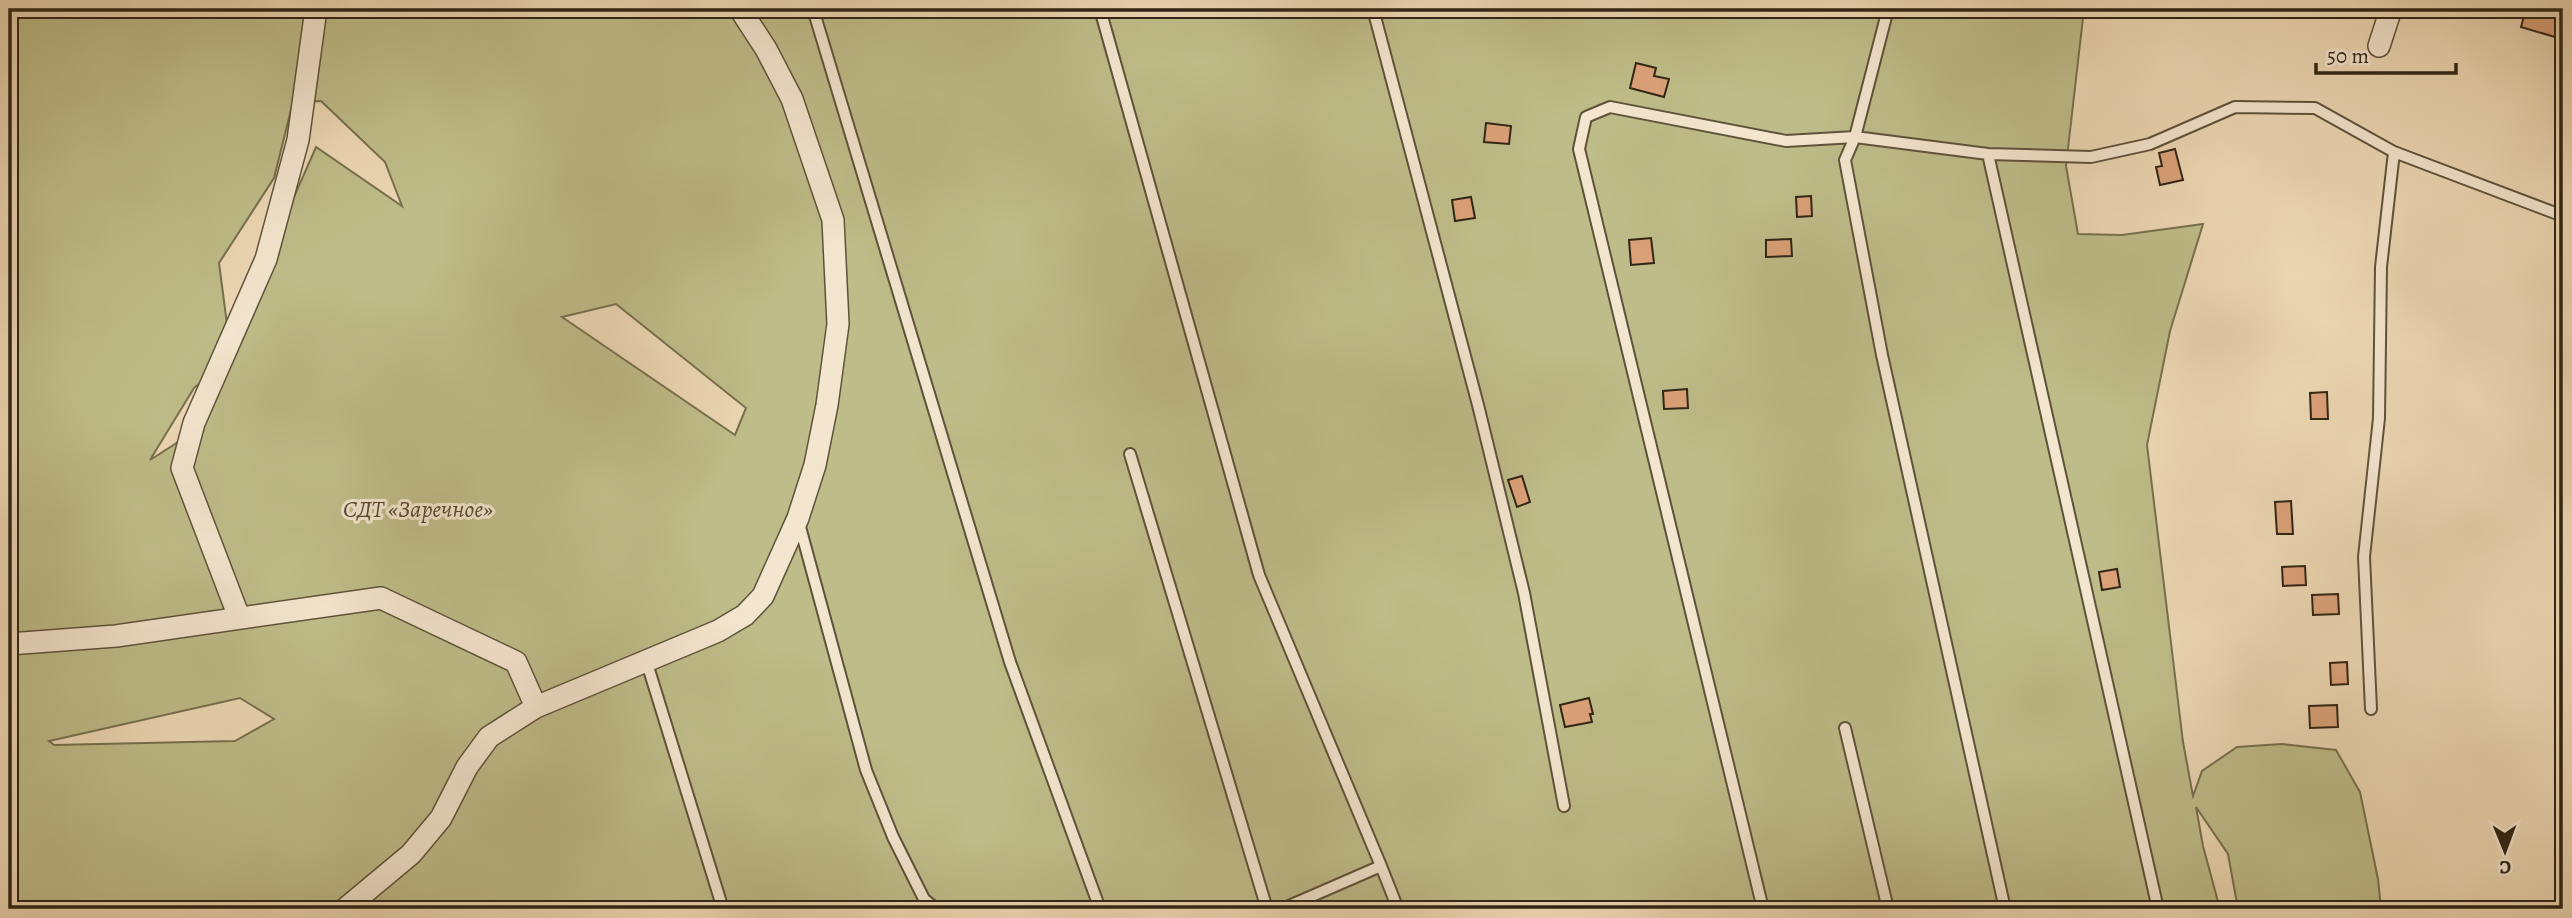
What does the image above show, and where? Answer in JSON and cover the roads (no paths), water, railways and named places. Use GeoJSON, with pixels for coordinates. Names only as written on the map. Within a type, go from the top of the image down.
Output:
{"type":"FeatureCollection","features":[{"type":"Feature","properties":{"kind":"street"},"geometry":{"type":"LineString","coordinates":[[239,617],[182,468],[194,423],[267,259],[298,140],[316,9]]}},
{"type":"Feature","properties":{"kind":"street"},"geometry":{"type":"LineString","coordinates":[[345,909],[411,853],[441,818],[467,767],[489,737],[536,707],[718,631],[744,615],[763,596],[798,518],[825,417],[838,324],[833,220],[792,99],[766,49],[740,9]]}},
{"type":"Feature","properties":{"kind":"street"},"geometry":{"type":"LineString","coordinates":[[2379,46],[2390,9]]}},
{"type":"Feature","properties":{"kind":"street"},"geometry":{"type":"LineString","coordinates":[[9,644],[116,636],[381,598],[516,662],[536,707]]}},
{"type":"Feature","properties":{"kind":"lane"},"geometry":{"type":"LineString","coordinates":[[813,9],[1010,662],[1100,909]]}},
{"type":"Feature","properties":{"kind":"lane"},"geometry":{"type":"LineString","coordinates":[[1100,9],[1259,575],[1398,909]]}},
{"type":"Feature","properties":{"kind":"lane"},"geometry":{"type":"LineString","coordinates":[[1373,9],[1478,405],[1524,593],[1564,806]]}},
{"type":"Feature","properties":{"kind":"lane"},"geometry":{"type":"LineString","coordinates":[[1888,9],[1855,137],[1845,160],[1882,355],[2005,909]]}},
{"type":"Feature","properties":{"kind":"lane"},"geometry":{"type":"LineString","coordinates":[[1763,909],[1579,149],[1586,117],[1610,107],[1786,141],[1855,137],[1988,154],[2091,157],[2150,144],[2235,107],[2315,108],[2394,152],[2563,216]]}},
{"type":"Feature","properties":{"kind":"lane"},"geometry":{"type":"LineString","coordinates":[[2371,709],[2364,557],[2379,418],[2381,267],[2394,152]]}},
{"type":"Feature","properties":{"kind":"lane"},"geometry":{"type":"LineString","coordinates":[[1988,154],[2158,909]]}},
{"type":"Feature","properties":{"kind":"lane"},"geometry":{"type":"LineString","coordinates":[[1130,454],[1267,909]]}},
{"type":"Feature","properties":{"kind":"lane"},"geometry":{"type":"LineString","coordinates":[[798,518],[866,769],[893,837],[924,899],[936,909]]}},
{"type":"Feature","properties":{"kind":"lane"},"geometry":{"type":"LineString","coordinates":[[646,660],[723,909]]}},
{"type":"Feature","properties":{"kind":"lane"},"geometry":{"type":"LineString","coordinates":[[1845,728],[1888,909]]}},
{"type":"Feature","properties":{"kind":"lane"},"geometry":{"type":"LineString","coordinates":[[1282,909],[1381,866]]}},
{"type":"Feature","properties":{"kind":"park label","name":"СДТ «Заречное»"},"geometry":{"type":"Point","coordinates":[418,509]}}]}
